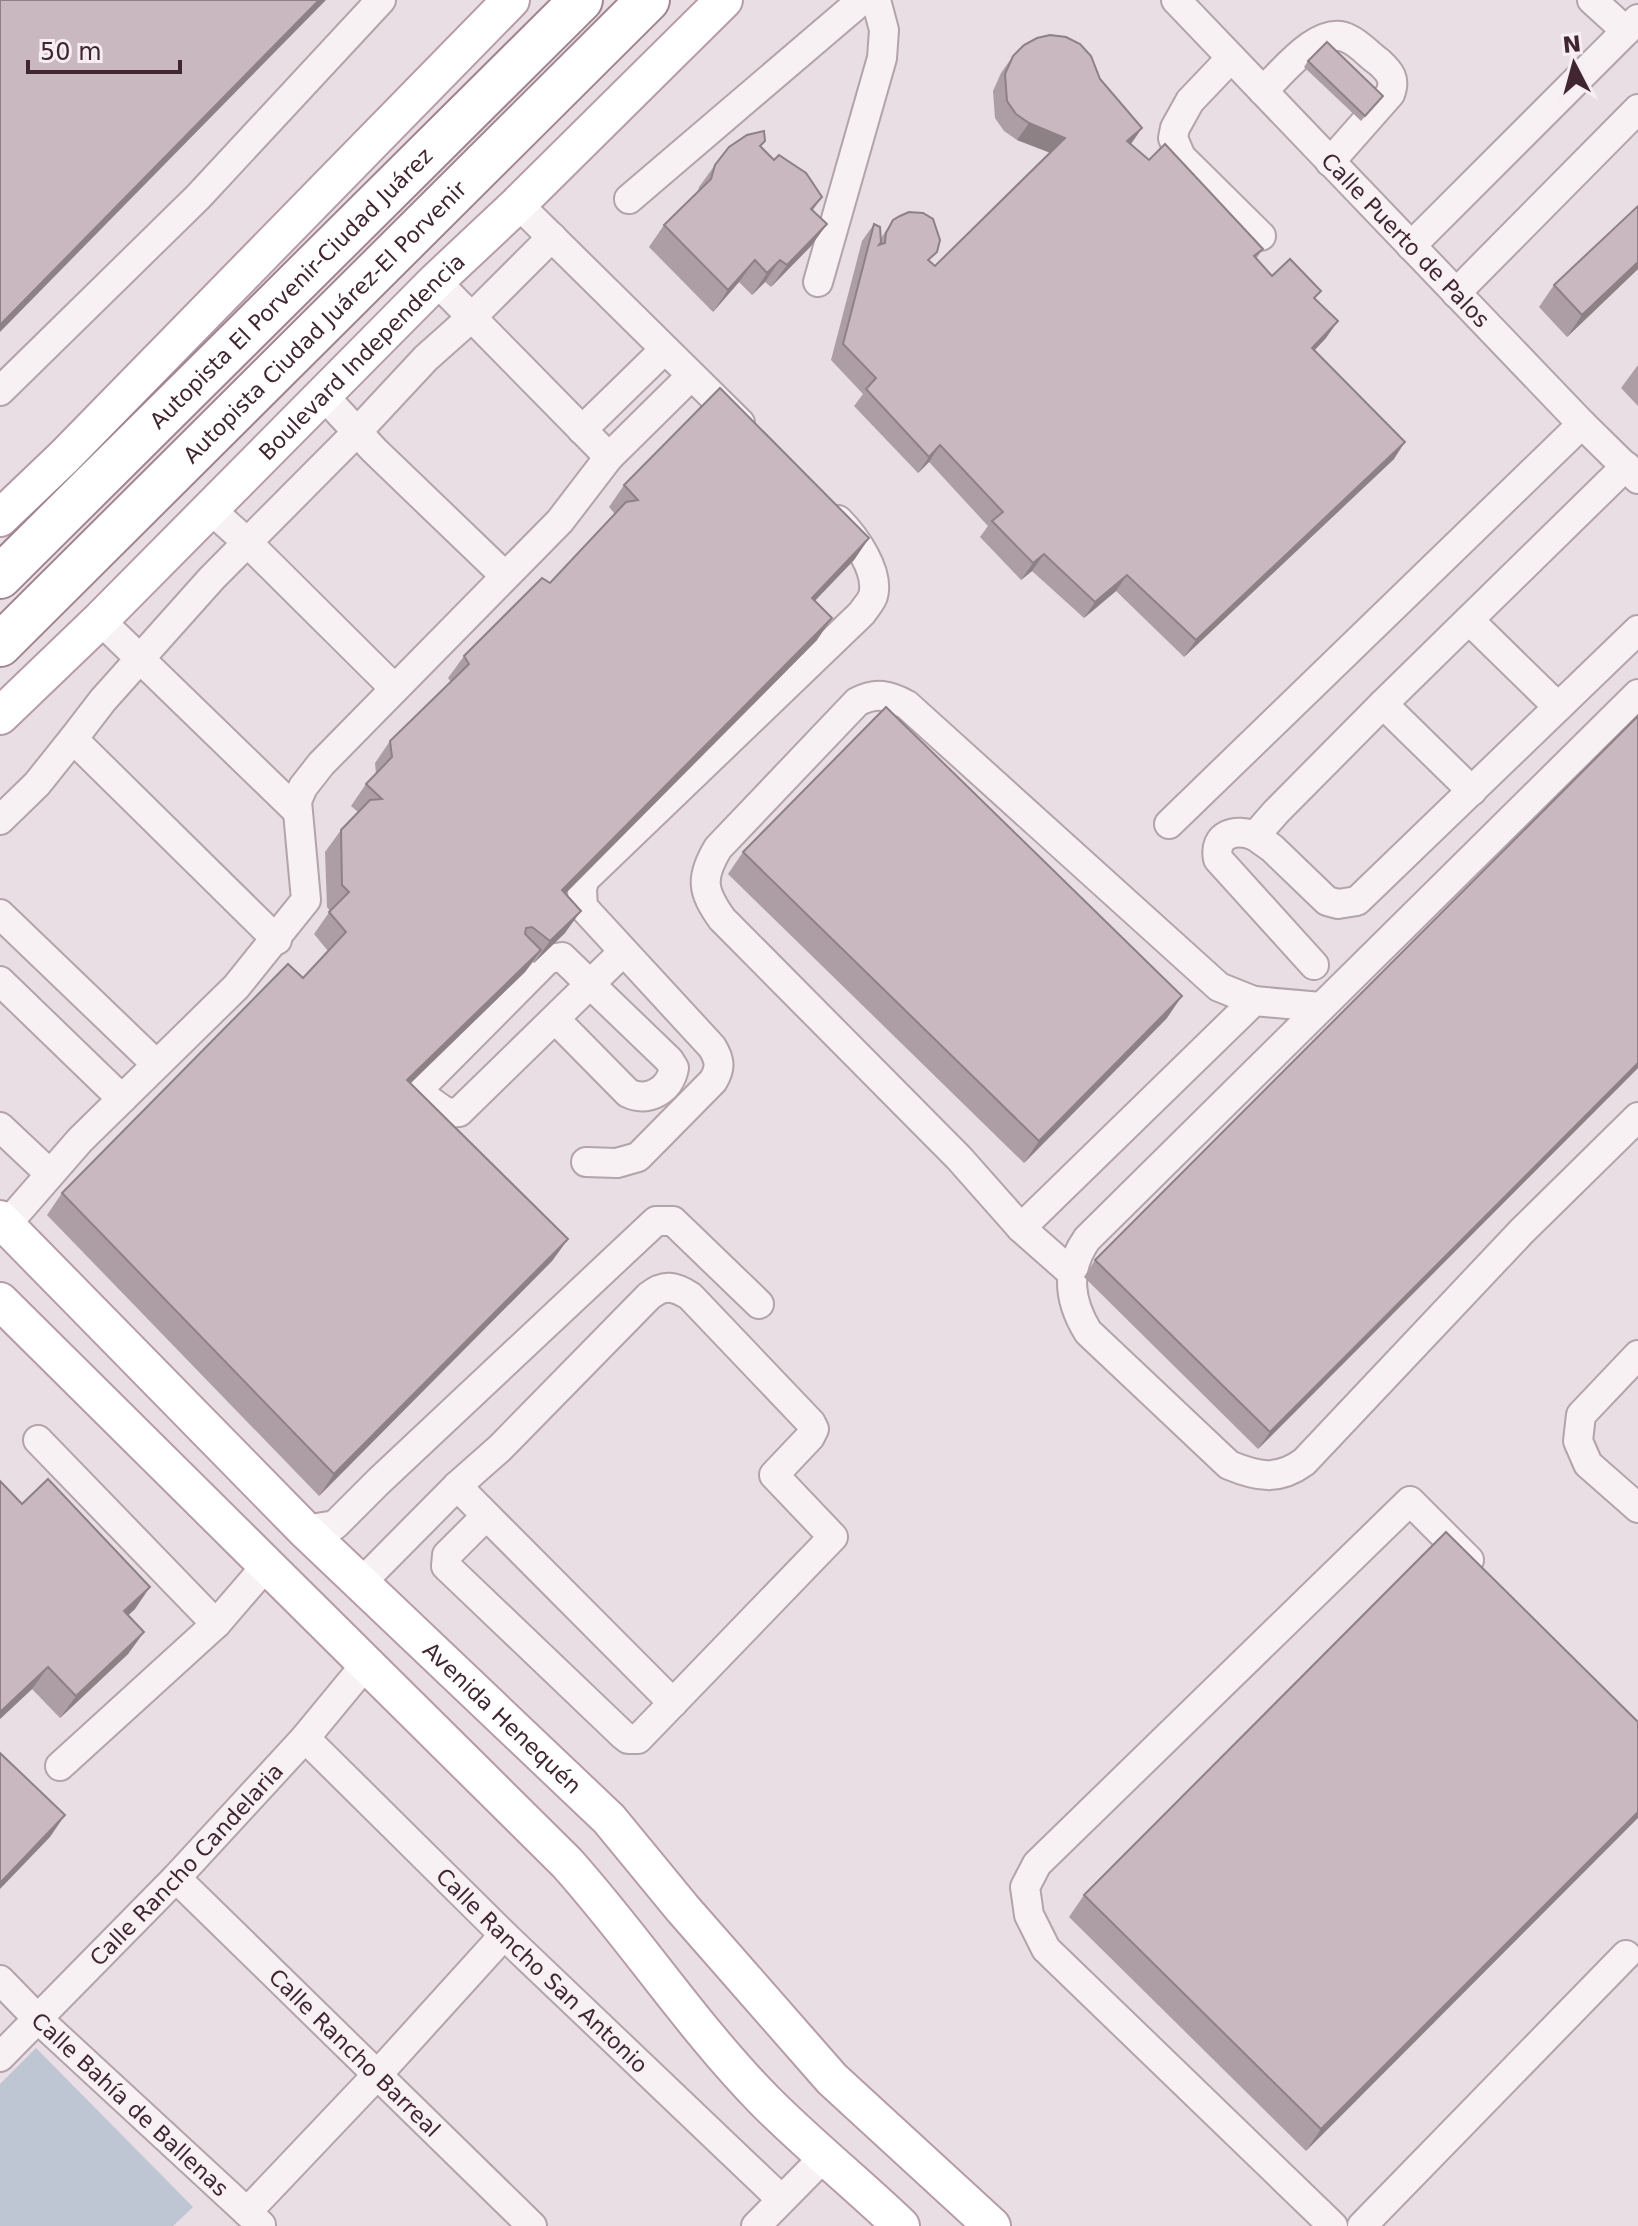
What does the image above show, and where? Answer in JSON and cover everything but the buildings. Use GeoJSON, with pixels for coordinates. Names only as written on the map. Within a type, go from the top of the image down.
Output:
{"type":"FeatureCollection","features":[{"type":"Feature","properties":{"kind":"highway","name":"Autopista El Porvenir-Ciudad Juárez"},"geometry":{"type":"LineString","coordinates":[[0,577],[581,0]]}},
{"type":"Feature","properties":{"kind":"highway","name":"Autopista Ciudad Juárez-El Porvenir"},"geometry":{"type":"LineString","coordinates":[[0,645],[648,0]]}},
{"type":"Feature","properties":{"kind":"main road"},"geometry":{"type":"LineString","coordinates":[[4,506],[64,457],[511,0]]}},
{"type":"Feature","properties":{"kind":"main road","name":"Boulevard Independencia"},"geometry":{"type":"LineString","coordinates":[[0,716],[100,620],[436,281],[724,0]]}},
{"type":"Feature","properties":{"kind":"main road","name":"Avenida Henequén"},"geometry":{"type":"LineString","coordinates":[[2,1224],[305,1530],[609,1819],[692,1920],[832,2079],[992,2226]]}},
{"type":"Feature","properties":{"kind":"main road"},"geometry":{"type":"LineString","coordinates":[[0,1301],[567,1863],[604,1904],[715,2044],[766,2101],[901,2226]]}},
{"type":"Feature","properties":{"kind":"main road"},"geometry":{"type":"LineString","coordinates":[[266,1566],[305,1530]]}},
{"type":"Feature","properties":{"kind":"main road"},"geometry":{"type":"LineString","coordinates":[[567,1863],[609,1819]]}},
{"type":"Feature","properties":{"kind":"street"},"geometry":{"type":"LineString","coordinates":[[0,391],[198,197],[381,0]]}},
{"type":"Feature","properties":{"kind":"street"},"geometry":{"type":"LineString","coordinates":[[629,199],[862,0]]}},
{"type":"Feature","properties":{"kind":"street"},"geometry":{"type":"LineString","coordinates":[[818,282],[882,58],[884,30],[876,0]]}},
{"type":"Feature","properties":{"kind":"street","name":"Calle Puerto de Palos"},"geometry":{"type":"LineString","coordinates":[[1176,0],[1632,473]]}},
{"type":"Feature","properties":{"kind":"street"},"geometry":{"type":"LineString","coordinates":[[1411,246],[1632,25],[1592,0]]}},
{"type":"Feature","properties":{"kind":"street"},"geometry":{"type":"LineString","coordinates":[[1263,91],[1316,41],[1330,36],[1348,38],[1390,72],[1393,87],[1390,94],[1330,162]]}},
{"type":"Feature","properties":{"kind":"street"},"geometry":{"type":"LineString","coordinates":[[1231,58],[1190,101],[1173,138],[1181,157],[1261,236]]}},
{"type":"Feature","properties":{"kind":"street"},"geometry":{"type":"LineString","coordinates":[[1456,293],[1638,109]]}},
{"type":"Feature","properties":{"kind":"street"},"geometry":{"type":"LineString","coordinates":[[518,204],[753,437]]}},
{"type":"Feature","properties":{"kind":"street"},"geometry":{"type":"LineString","coordinates":[[0,820],[37,784],[103,700],[212,578],[426,358],[552,237]]}},
{"type":"Feature","properties":{"kind":"street"},"geometry":{"type":"LineString","coordinates":[[436,281],[609,457]]}},
{"type":"Feature","properties":{"kind":"street"},"geometry":{"type":"LineString","coordinates":[[582,430],[664,350]]}},
{"type":"Feature","properties":{"kind":"street"},"geometry":{"type":"LineString","coordinates":[[2,1224],[156,1064],[236,987],[277,940],[306,900],[297,801],[303,787],[321,764],[568,512],[609,457],[691,376]]}},
{"type":"Feature","properties":{"kind":"street"},"geometry":{"type":"LineString","coordinates":[[323,395],[505,576]]}},
{"type":"Feature","properties":{"kind":"street"},"geometry":{"type":"LineString","coordinates":[[1169,824],[1582,424]]}},
{"type":"Feature","properties":{"kind":"street"},"geometry":{"type":"LineString","coordinates":[[1255,836],[1469,620],[1632,473]]}},
{"type":"Feature","properties":{"kind":"street"},"geometry":{"type":"LineString","coordinates":[[586,1162],[617,1163],[638,1157],[713,1081],[718,1072],[717,1055],[712,1047],[583,907],[582,890],[584,880],[862,613],[873,595],[872,573],[848,530],[817,499]]}},
{"type":"Feature","properties":{"kind":"street"},"geometry":{"type":"LineString","coordinates":[[210,509],[394,688]]}},
{"type":"Feature","properties":{"kind":"street"},"geometry":{"type":"LineString","coordinates":[[100,620],[297,811]]}},
{"type":"Feature","properties":{"kind":"street"},"geometry":{"type":"LineString","coordinates":[[1469,620],[1558,707]]}},
{"type":"Feature","properties":{"kind":"street"},"geometry":{"type":"LineString","coordinates":[[1314,965],[1218,859],[1217,844],[1223,837],[1242,832],[1255,836],[1272,848],[1327,901],[1347,903],[1364,896],[1638,630]]}},
{"type":"Feature","properties":{"kind":"street"},"geometry":{"type":"LineString","coordinates":[[1072,1273],[1021,1228],[959,1158],[722,919],[706,892],[705,878],[718,848],[857,702],[880,694],[907,705],[1219,987],[1254,1001],[1321,1007]]}},
{"type":"Feature","properties":{"kind":"street"},"geometry":{"type":"LineString","coordinates":[[1638,694],[1087,1239],[1077,1253],[1072,1273],[1070,1292],[1076,1313],[1088,1332],[1229,1465],[1251,1474],[1271,1477],[1290,1472],[1304,1462],[1522,1231],[1638,1117]]}},
{"type":"Feature","properties":{"kind":"street"},"geometry":{"type":"LineString","coordinates":[[1383,704],[1472,791]]}},
{"type":"Feature","properties":{"kind":"street"},"geometry":{"type":"LineString","coordinates":[[73,739],[277,940]]}},
{"type":"Feature","properties":{"kind":"street"},"geometry":{"type":"LineString","coordinates":[[0,914],[156,1064]]}},
{"type":"Feature","properties":{"kind":"street"},"geometry":{"type":"LineString","coordinates":[[556,1020],[628,1093],[639,1098],[651,1097],[672,1078],[674,1068],[669,1060],[590,984],[562,957],[552,957],[422,1086],[425,1099],[447,1113],[455,1114],[556,1020],[590,984],[623,952]]}},
{"type":"Feature","properties":{"kind":"street"},"geometry":{"type":"LineString","coordinates":[[0,981],[122,1099]]}},
{"type":"Feature","properties":{"kind":"street"},"geometry":{"type":"LineString","coordinates":[[1021,1228],[1254,1001]]}},
{"type":"Feature","properties":{"kind":"street"},"geometry":{"type":"LineString","coordinates":[[0,1127],[50,1174]]}},
{"type":"Feature","properties":{"kind":"street"},"geometry":{"type":"LineString","coordinates":[[305,1530],[335,1525],[656,1221],[673,1221],[759,1304]]}},
{"type":"Feature","properties":{"kind":"street"},"geometry":{"type":"LineString","coordinates":[[361,1583],[658,1288],[676,1288],[690,1296],[811,1423],[814,1429],[810,1437],[774,1475],[833,1537],[638,1739],[628,1739],[453,1576],[446,1566],[447,1555],[486,1516]]}},
{"type":"Feature","properties":{"kind":"street"},"geometry":{"type":"LineString","coordinates":[[1638,1355],[1581,1415],[1578,1441],[1588,1464],[1638,1508]]}},
{"type":"Feature","properties":{"kind":"street"},"geometry":{"type":"LineString","coordinates":[[38,1440],[216,1624]]}},
{"type":"Feature","properties":{"kind":"street"},"geometry":{"type":"LineString","coordinates":[[457,1486],[673,1703]]}},
{"type":"Feature","properties":{"kind":"street"},"geometry":{"type":"LineString","coordinates":[[1333,2226],[1046,1949],[1029,1915],[1025,1887],[1037,1864],[1410,1501],[1486,1576]]}},
{"type":"Feature","properties":{"kind":"street"},"geometry":{"type":"LineString","coordinates":[[60,1766],[216,1624],[266,1566]]}},
{"type":"Feature","properties":{"kind":"street","name":"Calle Rancho Candelaria"},"geometry":{"type":"LineString","coordinates":[[0,2057],[176,1878],[305,1738],[366,1664]]}},
{"type":"Feature","properties":{"kind":"street","name":"Calle Rancho San Antonio"},"geometry":{"type":"LineString","coordinates":[[305,1738],[504,1935],[781,2199]]}},
{"type":"Feature","properties":{"kind":"street","name":"Calle Rancho Barreal"},"geometry":{"type":"LineString","coordinates":[[176,1878],[532,2226]]}},
{"type":"Feature","properties":{"kind":"street"},"geometry":{"type":"LineString","coordinates":[[254,2219],[378,2074],[504,1935]]}},
{"type":"Feature","properties":{"kind":"street"},"geometry":{"type":"LineString","coordinates":[[1362,2226],[1626,1955]]}},
{"type":"Feature","properties":{"kind":"street","name":"Calle Bahía de Ballenas"},"geometry":{"type":"LineString","coordinates":[[0,1980],[254,2219]]}},
{"type":"Feature","properties":{"kind":"street"},"geometry":{"type":"LineString","coordinates":[[756,2226],[825,2156]]}},
{"type":"Feature","properties":{"kind":"shaded area"},"geometry":{"type":"Polygon","coordinates":[[[36,2048],[193,2207],[173,2226],[0,2226],[0,2084],[36,2048]]]}}]}
